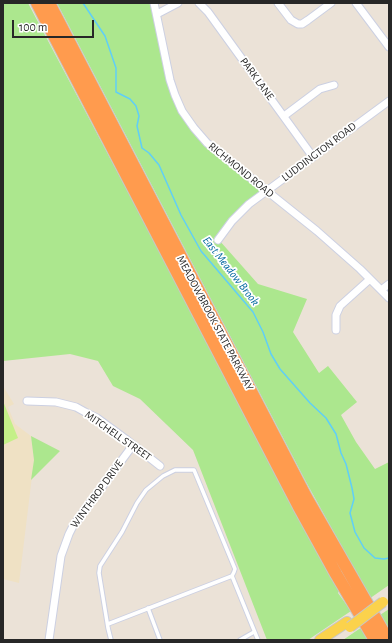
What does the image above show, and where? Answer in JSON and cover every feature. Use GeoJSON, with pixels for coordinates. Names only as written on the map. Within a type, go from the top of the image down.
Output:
{"type":"FeatureCollection","features":[{"type":"Feature","properties":{"kind":"highway","name":"MEADOWBROOK STATE PARKWAY"},"geometry":{"type":"LineString","coordinates":[[37,3],[298,505],[374,640]]}},
{"type":"Feature","properties":{"kind":"highway","name":"MEADOWBROOK STATE PARKWAY"},"geometry":{"type":"LineString","coordinates":[[49,3],[306,497],[388,640]]}},
{"type":"Feature","properties":{"kind":"main road"},"geometry":{"type":"LineString","coordinates":[[331,640],[349,625],[386,600]]}},
{"type":"Feature","properties":{"kind":"main road"},"geometry":{"type":"LineString","coordinates":[[320,640],[349,625]]}},
{"type":"Feature","properties":{"kind":"street","name":"RICHMOND ROAD"},"geometry":{"type":"LineString","coordinates":[[154,3],[174,95],[182,111],[194,128],[207,142],[317,231],[389,298]]}},
{"type":"Feature","properties":{"kind":"street"},"geometry":{"type":"LineString","coordinates":[[156,14],[178,3]]}},
{"type":"Feature","properties":{"kind":"street","name":"PARK LANE"},"geometry":{"type":"LineString","coordinates":[[199,3],[208,12],[313,157]]}},
{"type":"Feature","properties":{"kind":"street"},"geometry":{"type":"LineString","coordinates":[[278,3],[291,20],[298,24],[302,24],[331,3]]}},
{"type":"Feature","properties":{"kind":"street"},"geometry":{"type":"LineString","coordinates":[[356,3],[389,47]]}},
{"type":"Feature","properties":{"kind":"street"},"geometry":{"type":"LineString","coordinates":[[284,116],[320,89],[334,85]]}},
{"type":"Feature","properties":{"kind":"street","name":"LUDDINGTON ROAD"},"geometry":{"type":"LineString","coordinates":[[218,240],[232,221],[266,191],[389,101]]}},
{"type":"Feature","properties":{"kind":"street"},"geometry":{"type":"LineString","coordinates":[[336,330],[336,315],[340,306],[370,279]]}},
{"type":"Feature","properties":{"kind":"street"},"geometry":{"type":"LineString","coordinates":[[381,290],[389,284]]}},
{"type":"Feature","properties":{"kind":"street","name":"MITCHELL STREET"},"geometry":{"type":"LineString","coordinates":[[27,401],[56,402],[76,407],[97,418],[160,466]]}},
{"type":"Feature","properties":{"kind":"street","name":"WINTHROP DRIVE"},"geometry":{"type":"LineString","coordinates":[[49,640],[61,556],[69,534],[73,526],[133,445]]}},
{"type":"Feature","properties":{"kind":"lane"},"geometry":{"type":"LineString","coordinates":[[111,640],[99,573],[100,566],[122,532],[142,496],[164,476],[175,470],[194,470],[235,569],[232,576],[258,640]]}},
{"type":"Feature","properties":{"kind":"lane"},"geometry":{"type":"LineString","coordinates":[[108,624],[232,576]]}},
{"type":"Feature","properties":{"kind":"lane"},"geometry":{"type":"LineString","coordinates":[[148,608],[160,640]]}},
{"type":"Feature","properties":{"kind":"lane"},"geometry":{"type":"LineString","coordinates":[[240,640],[254,632]]}},
{"type":"Feature","properties":{"kind":"shaded area"},"geometry":{"type":"Polygon","coordinates":[[[3,386],[14,404],[8,407],[15,424],[31,436],[34,460],[19,583],[3,579],[3,386]]]}},
{"type":"Feature","properties":{"kind":"green space"},"geometry":{"type":"Polygon","coordinates":[[[3,3],[28,3],[339,591],[338,593],[351,611],[308,640],[267,640],[193,450],[140,399],[113,386],[98,361],[70,354],[3,361],[3,3]]]}},
{"type":"Feature","properties":{"kind":"green space"},"geometry":{"type":"Polygon","coordinates":[[[57,3],[154,3],[170,80],[194,128],[266,191],[249,204],[219,240],[258,284],[307,299],[293,332],[319,373],[328,366],[357,402],[341,415],[356,442],[375,469],[389,462],[389,585],[369,599],[305,480],[57,3]]]}},
{"type":"Feature","properties":{"kind":"green space"},"geometry":{"type":"Polygon","coordinates":[[[3,401],[18,438],[3,445],[3,401]]]}},
{"type":"Feature","properties":{"kind":"green space"},"geometry":{"type":"Polygon","coordinates":[[[31,436],[60,451],[31,480],[34,460],[31,436]]]}},
{"type":"Feature","properties":{"kind":"green space"},"geometry":{"type":"Polygon","coordinates":[[[389,609],[389,629],[380,615],[389,609]]]}},
{"type":"Feature","properties":{"kind":"green space"},"geometry":{"type":"Polygon","coordinates":[[[362,627],[369,640],[343,640],[362,627]]]}},
{"type":"Feature","properties":{"kind":"waterway","name":"East Meadow Brook"},"geometry":{"type":"LineString","coordinates":[[83,3],[105,36],[116,68],[116,92],[130,99],[136,106],[139,116],[137,126],[142,148],[149,153],[159,165],[181,215],[201,251],[253,312],[263,332],[271,354],[280,369],[310,403],[326,418],[336,434],[352,488],[354,499],[350,513],[355,532],[364,548],[375,558],[389,558]]}}]}
